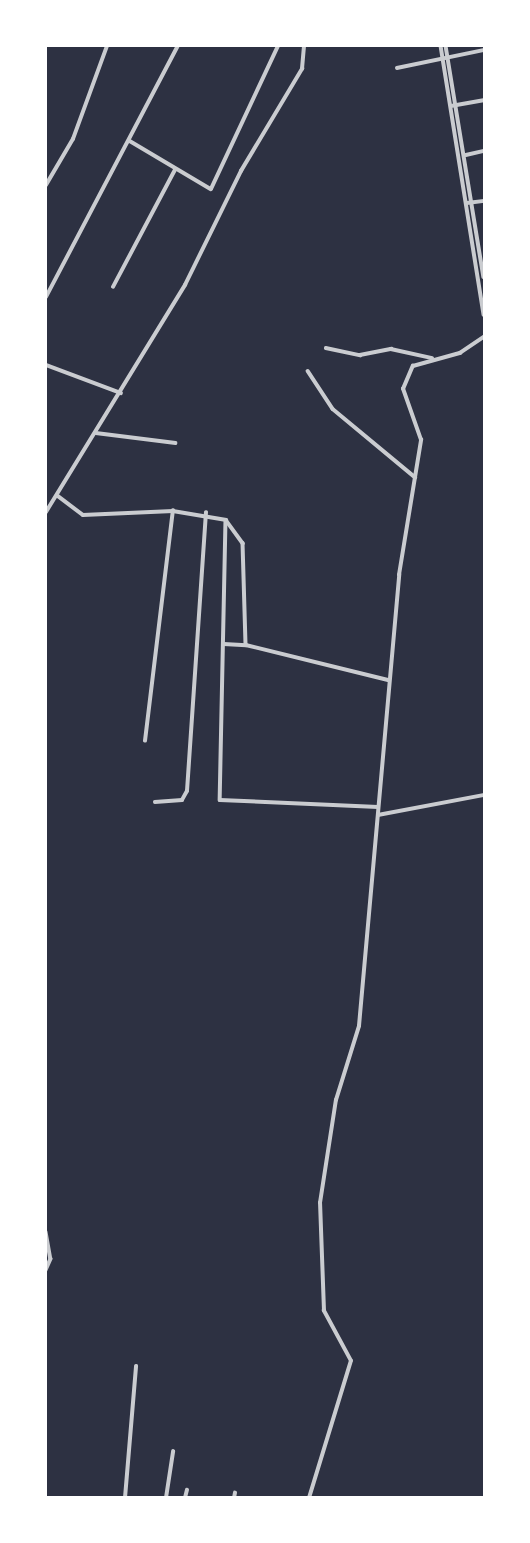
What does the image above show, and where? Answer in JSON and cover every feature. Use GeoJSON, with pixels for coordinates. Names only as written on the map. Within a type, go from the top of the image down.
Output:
{"type":"FeatureCollection","features":[{"type":"Feature","properties":{"kind":"street"},"geometry":{"type":"LineString","coordinates":[[46,185],[73,139],[107,46]]}},
{"type":"Feature","properties":{"kind":"street"},"geometry":{"type":"LineString","coordinates":[[46,297],[178,46]]}},
{"type":"Feature","properties":{"kind":"street"},"geometry":{"type":"LineString","coordinates":[[130,141],[211,189],[278,46]]}},
{"type":"Feature","properties":{"kind":"street"},"geometry":{"type":"LineString","coordinates":[[46,512],[121,393],[302,69],[304,46]]}},
{"type":"Feature","properties":{"kind":"street"},"geometry":{"type":"LineString","coordinates":[[444,46],[458,105],[485,276]]}},
{"type":"Feature","properties":{"kind":"street"},"geometry":{"type":"LineString","coordinates":[[397,68],[485,50]]}},
{"type":"Feature","properties":{"kind":"street"},"geometry":{"type":"LineString","coordinates":[[446,57],[451,106],[473,242],[483,284],[485,315]]}},
{"type":"Feature","properties":{"kind":"street"},"geometry":{"type":"LineString","coordinates":[[451,106],[485,100]]}},
{"type":"Feature","properties":{"kind":"street"},"geometry":{"type":"LineString","coordinates":[[459,156],[485,151]]}},
{"type":"Feature","properties":{"kind":"street"},"geometry":{"type":"LineString","coordinates":[[113,287],[175,170]]}},
{"type":"Feature","properties":{"kind":"street"},"geometry":{"type":"LineString","coordinates":[[467,203],[485,201]]}},
{"type":"Feature","properties":{"kind":"street"},"geometry":{"type":"LineString","coordinates":[[473,242],[485,240]]}},
{"type":"Feature","properties":{"kind":"street"},"geometry":{"type":"LineString","coordinates":[[309,1497],[351,1361],[324,1311],[320,1203],[336,1100],[359,1026],[388,680],[421,439],[403,389],[413,366],[475,347],[485,337]]}},
{"type":"Feature","properties":{"kind":"street"},"geometry":{"type":"LineString","coordinates":[[326,348],[360,355],[391,349],[436,359]]}},
{"type":"Feature","properties":{"kind":"street"},"geometry":{"type":"LineString","coordinates":[[46,366],[121,393]]}},
{"type":"Feature","properties":{"kind":"street"},"geometry":{"type":"LineString","coordinates":[[308,371],[332,409],[415,477]]}},
{"type":"Feature","properties":{"kind":"street"},"geometry":{"type":"LineString","coordinates":[[96,433],[175,443]]}},
{"type":"Feature","properties":{"kind":"street"},"geometry":{"type":"LineString","coordinates":[[58,496],[83,515],[173,511],[206,513],[226,520],[237,529],[245,555],[246,645]]}},
{"type":"Feature","properties":{"kind":"street"},"geometry":{"type":"LineString","coordinates":[[145,741],[173,511]]}},
{"type":"Feature","properties":{"kind":"street"},"geometry":{"type":"LineString","coordinates":[[155,802],[182,800],[187,791],[206,513]]}},
{"type":"Feature","properties":{"kind":"street"},"geometry":{"type":"LineString","coordinates":[[226,520],[220,800],[379,807]]}},
{"type":"Feature","properties":{"kind":"street"},"geometry":{"type":"LineString","coordinates":[[223,644],[246,645],[388,680]]}},
{"type":"Feature","properties":{"kind":"street"},"geometry":{"type":"LineString","coordinates":[[378,815],[485,795]]}},
{"type":"Feature","properties":{"kind":"street"},"geometry":{"type":"LineString","coordinates":[[46,1232],[51,1259],[46,1270]]}},
{"type":"Feature","properties":{"kind":"street"},"geometry":{"type":"LineString","coordinates":[[125,1497],[136,1366]]}},
{"type":"Feature","properties":{"kind":"street"},"geometry":{"type":"LineString","coordinates":[[166,1497],[173,1452]]}},
{"type":"Feature","properties":{"kind":"street"},"geometry":{"type":"LineString","coordinates":[[186,1497],[187,1490]]}}]}
